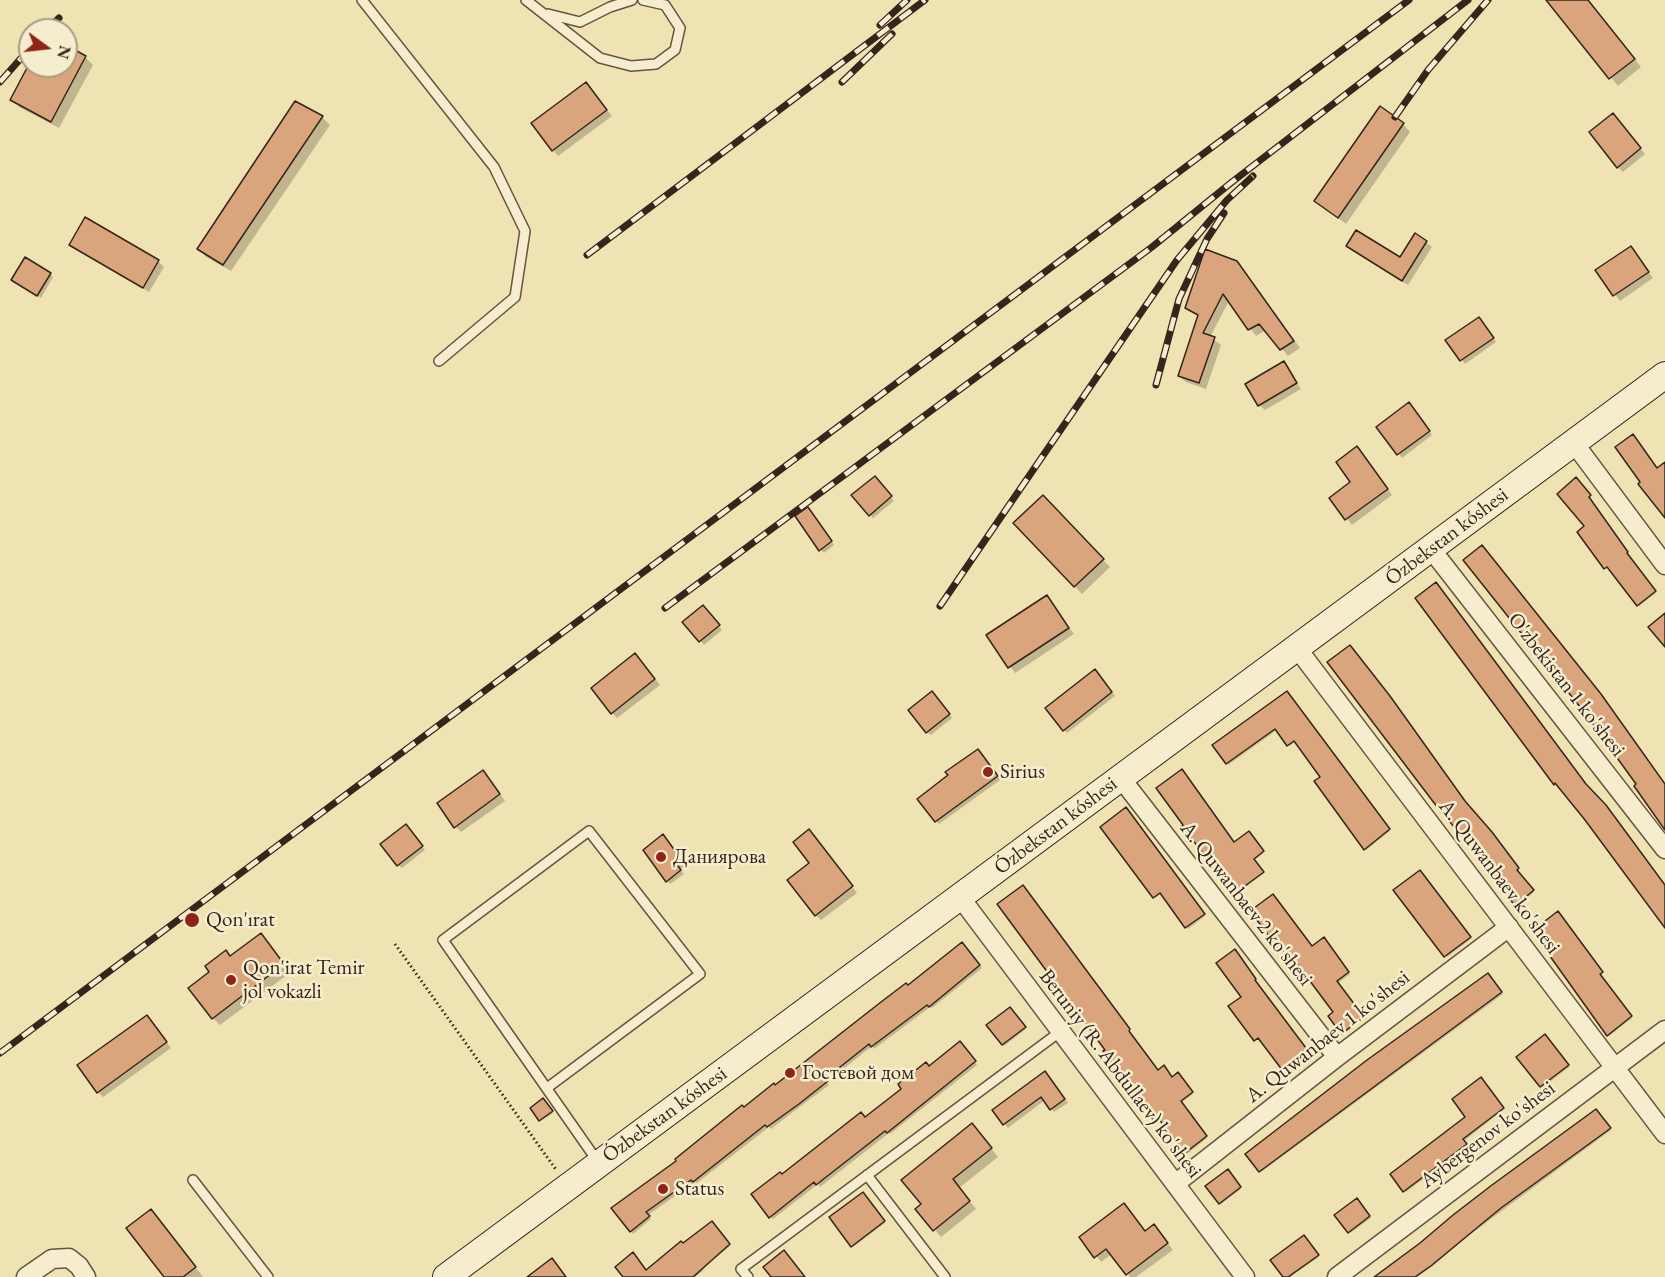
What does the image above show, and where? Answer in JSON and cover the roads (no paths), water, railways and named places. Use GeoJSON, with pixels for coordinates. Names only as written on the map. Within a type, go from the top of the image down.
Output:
{"type":"FeatureCollection","features":[{"type":"Feature","properties":{"kind":"street","name":"Ózbekstan kóshesi"},"geometry":{"type":"LineString","coordinates":[[451,1276],[1120,777],[1665,375]]}},
{"type":"Feature","properties":{"kind":"street"},"geometry":{"type":"LineString","coordinates":[[1574,442],[1665,565]]}},
{"type":"Feature","properties":{"kind":"street","name":"O'zbekistan 1 ko'shesi"},"geometry":{"type":"LineString","coordinates":[[1431,549],[1665,849]]}},
{"type":"Feature","properties":{"kind":"street","name":"A. Quwanbaev ko'shesi"},"geometry":{"type":"LineString","coordinates":[[1297,648],[1665,1134]]}},
{"type":"Feature","properties":{"kind":"street","name":"A. Quwanbaev 2 ko'shesi"},"geometry":{"type":"LineString","coordinates":[[1120,777],[1337,1057]]}},
{"type":"Feature","properties":{"kind":"street","name":"Beruniy (R. Abdullaev) ko'shesi"},"geometry":{"type":"LineString","coordinates":[[960,897],[1245,1277]]}},
{"type":"Feature","properties":{"kind":"street","name":"A. Quwanbaev 1 ko'shesi"},"geometry":{"type":"LineString","coordinates":[[1175,1184],[1337,1057],[1509,927]]}},
{"type":"Feature","properties":{"kind":"street","name":"Aybergenov ko'shesi"},"geometry":{"type":"LineString","coordinates":[[1337,1277],[1665,1030]]}},
{"type":"Feature","properties":{"kind":"street"},"geometry":{"type":"LineString","coordinates":[[26,1277],[52,1259],[69,1258],[86,1277]]}},
{"type":"Feature","properties":{"kind":"lane"},"geometry":{"type":"LineString","coordinates":[[362,0],[494,167],[525,231],[515,297],[439,361]]}},
{"type":"Feature","properties":{"kind":"lane"},"geometry":{"type":"LineString","coordinates":[[526,0],[600,58],[631,66],[656,64],[675,50],[680,28],[665,5],[644,0]]}},
{"type":"Feature","properties":{"kind":"lane"},"geometry":{"type":"LineString","coordinates":[[546,14],[580,22],[610,7],[632,0]]}},
{"type":"Feature","properties":{"kind":"lane"},"geometry":{"type":"LineString","coordinates":[[547,1088],[700,974],[590,831],[443,940],[600,1164]]}},
{"type":"Feature","properties":{"kind":"lane"},"geometry":{"type":"LineString","coordinates":[[748,1277],[741,1269],[1061,1031]]}},
{"type":"Feature","properties":{"kind":"lane"},"geometry":{"type":"LineString","coordinates":[[867,1176],[945,1277]]}},
{"type":"Feature","properties":{"kind":"lane"},"geometry":{"type":"LineString","coordinates":[[193,1180],[268,1277]]}},
{"type":"Feature","properties":{"kind":"railway"},"geometry":{"type":"LineString","coordinates":[[880,25],[907,0]]}},
{"type":"Feature","properties":{"kind":"railway"},"geometry":{"type":"LineString","coordinates":[[587,255],[925,0]]}},
{"type":"Feature","properties":{"kind":"railway"},"geometry":{"type":"LineString","coordinates":[[0,1053],[1409,0]]}},
{"type":"Feature","properties":{"kind":"railway"},"geometry":{"type":"LineString","coordinates":[[665,608],[1152,247],[1232,182],[1468,0]]}},
{"type":"Feature","properties":{"kind":"railway"},"geometry":{"type":"LineString","coordinates":[[1395,117],[1428,70],[1488,0]]}},
{"type":"Feature","properties":{"kind":"railway"},"geometry":{"type":"LineString","coordinates":[[842,82],[892,34]]}},
{"type":"Feature","properties":{"kind":"railway"},"geometry":{"type":"LineString","coordinates":[[0,82],[18,62]]}},
{"type":"Feature","properties":{"kind":"railway"},"geometry":{"type":"LineString","coordinates":[[940,606],[1177,260],[1227,200],[1253,176]]}},
{"type":"Feature","properties":{"kind":"railway"},"geometry":{"type":"LineString","coordinates":[[1156,385],[1179,299],[1207,239],[1224,213]]}},
{"type":"Feature","properties":{"kind":"place","name":"Sirius"},"geometry":{"type":"Point","coordinates":[988,772]}},
{"type":"Feature","properties":{"kind":"place","name":"Даниярова"},"geometry":{"type":"Point","coordinates":[661,857]}},
{"type":"Feature","properties":{"kind":"place","name":"Qon'ırat"},"geometry":{"type":"Point","coordinates":[192,920]}},
{"type":"Feature","properties":{"kind":"place","name":"Qon'irat Temir jol vokazli"},"geometry":{"type":"Point","coordinates":[231,980]}},
{"type":"Feature","properties":{"kind":"place","name":"Гостевой дом"},"geometry":{"type":"Point","coordinates":[790,1073]}},
{"type":"Feature","properties":{"kind":"place","name":"Status"},"geometry":{"type":"Point","coordinates":[663,1189]}}]}
